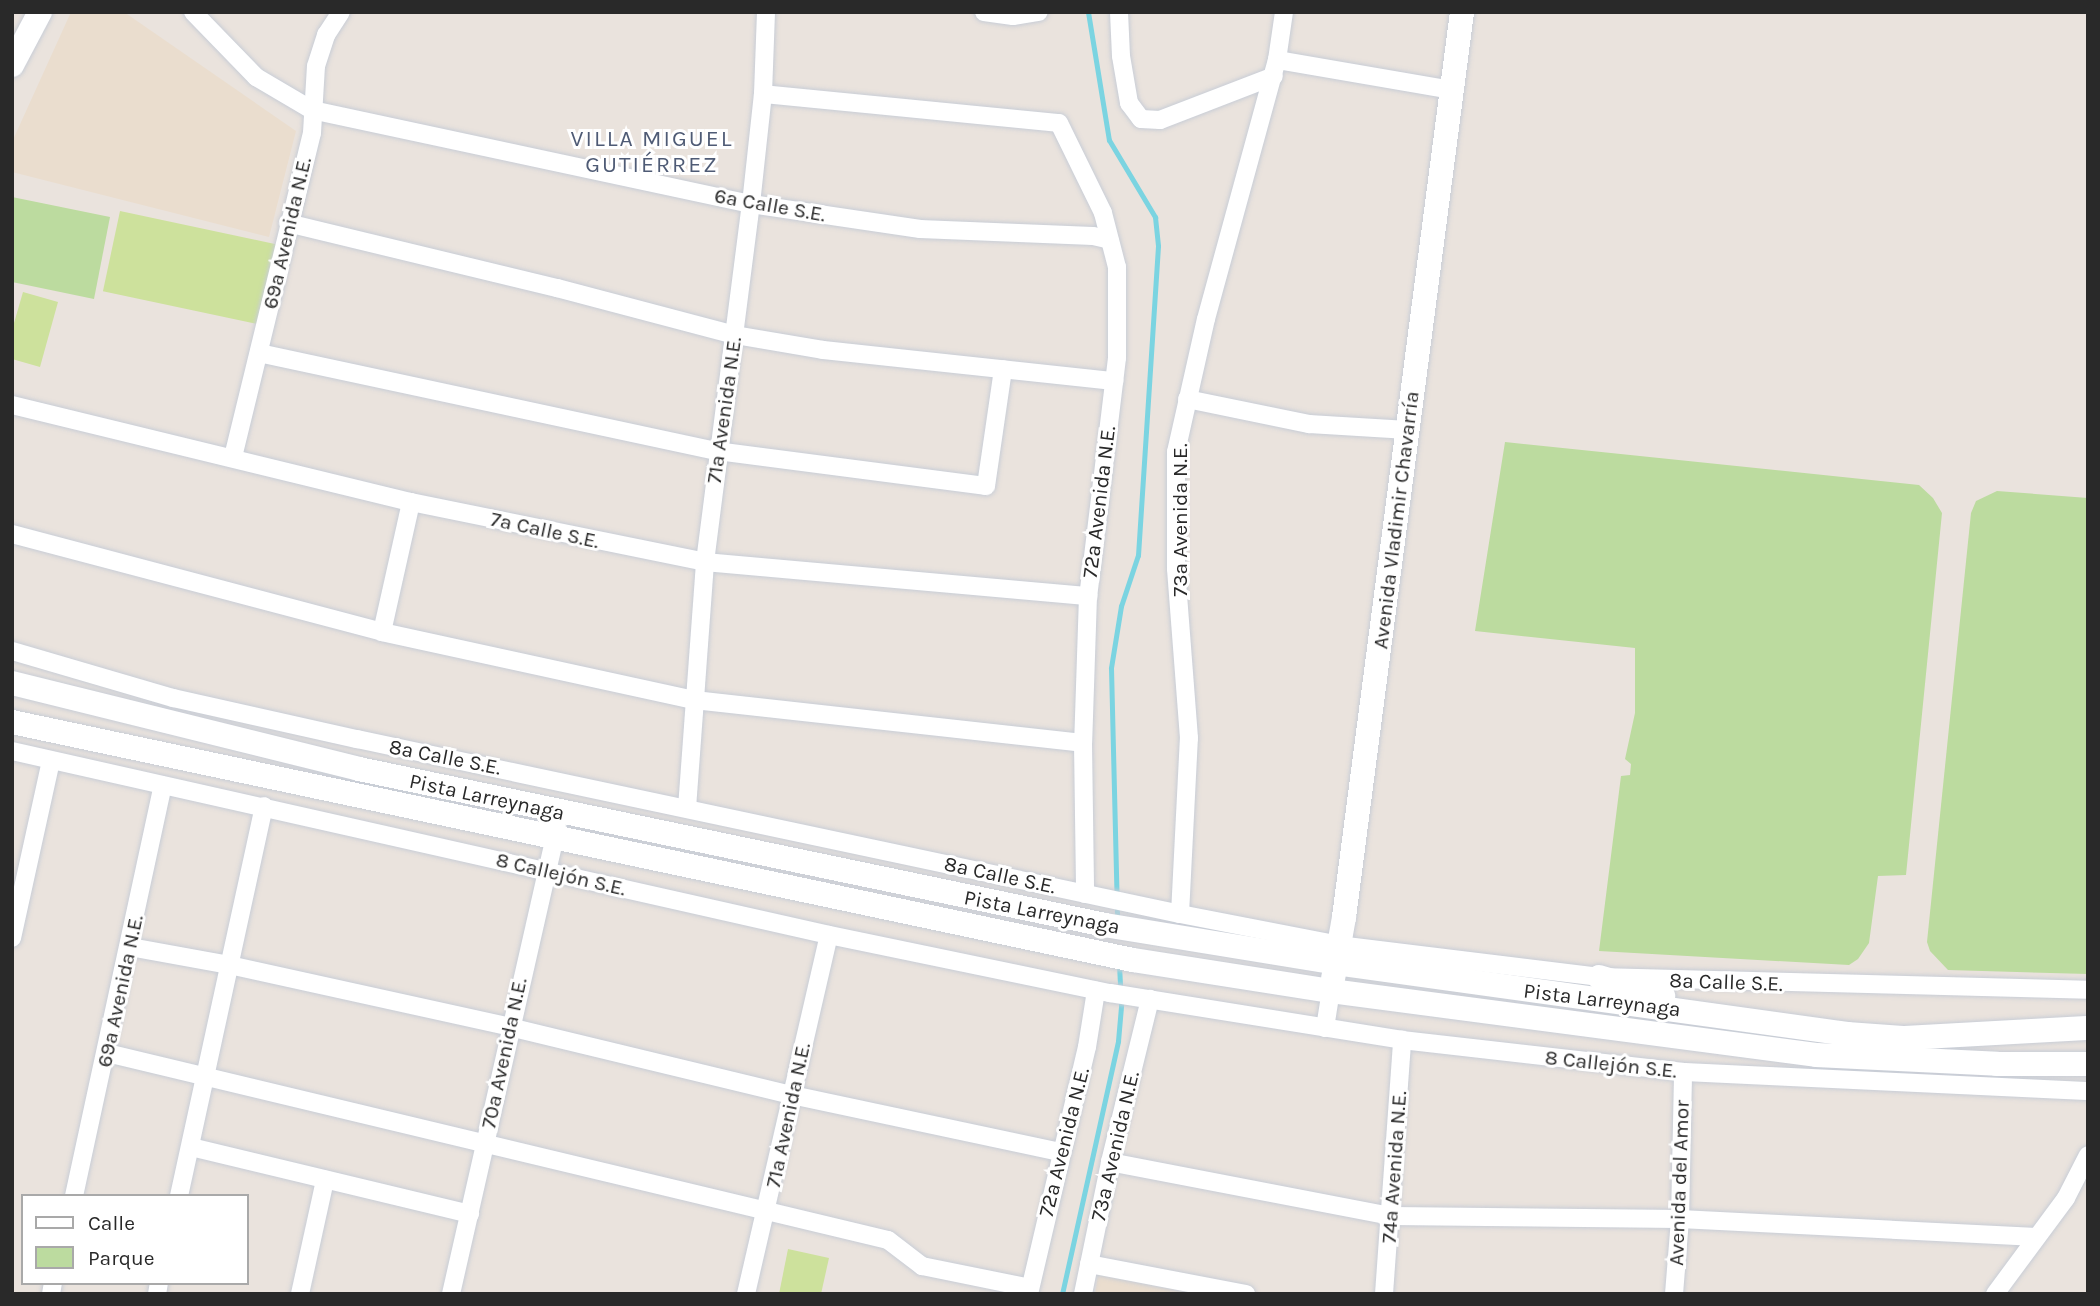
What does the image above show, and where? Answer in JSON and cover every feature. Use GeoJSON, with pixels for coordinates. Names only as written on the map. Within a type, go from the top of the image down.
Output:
{"type":"FeatureCollection","features":[{"type":"Feature","properties":{"kind":"main road"},"geometry":{"type":"LineString","coordinates":[[12,65],[40,12]]}},
{"type":"Feature","properties":{"kind":"main road","name":"Avenida Vladimir Chavarría"},"geometry":{"type":"LineString","coordinates":[[1331,991],[1462,12]]}},
{"type":"Feature","properties":{"kind":"main road","name":"Pista Larreynaga"},"geometry":{"type":"LineString","coordinates":[[12,683],[179,727],[561,813],[1105,925],[1338,954],[1741,1018],[1890,1037],[2088,1028]]}},
{"type":"Feature","properties":{"kind":"main road","name":"Pista Larreynaga"},"geometry":{"type":"LineString","coordinates":[[12,722],[1133,960],[1331,991],[1816,1055],[1997,1064],[2088,1064]]}},
{"type":"Feature","properties":{"kind":"main road"},"geometry":{"type":"LineString","coordinates":[[1599,977],[1741,1018]]}},
{"type":"Feature","properties":{"kind":"street","name":"6a Calle S.E."},"geometry":{"type":"LineString","coordinates":[[193,12],[256,77],[312,110],[751,204],[920,229],[1110,240]]}},
{"type":"Feature","properties":{"kind":"street","name":"69a Avenida N.E."},"geometry":{"type":"LineString","coordinates":[[233,457],[312,133],[316,66],[326,35],[341,12]]}},
{"type":"Feature","properties":{"kind":"street","name":"71a Avenida N.E."},"geometry":{"type":"LineString","coordinates":[[687,808],[705,562],[717,451],[751,204],[763,94],[766,12]]}},
{"type":"Feature","properties":{"kind":"street"},"geometry":{"type":"LineString","coordinates":[[984,12],[1013,16],[1037,13]]}},
{"type":"Feature","properties":{"kind":"street"},"geometry":{"type":"LineString","coordinates":[[1119,12],[1121,56],[1129,103],[1141,119],[1160,120],[1275,68],[1452,90]]}},
{"type":"Feature","properties":{"kind":"street","name":"73a Avenida N.E."},"geometry":{"type":"LineString","coordinates":[[1180,914],[1189,738],[1177,569],[1176,452],[1206,319],[1275,68],[1284,12]]}},
{"type":"Feature","properties":{"kind":"street","name":"72a Avenida N.E."},"geometry":{"type":"LineString","coordinates":[[763,94],[1059,123],[1103,213],[1117,267],[1117,358],[1088,596],[1083,743],[1092,895]]}},
{"type":"Feature","properties":{"kind":"street"},"geometry":{"type":"LineString","coordinates":[[288,223],[557,288],[735,335],[823,350],[1114,381]]}},
{"type":"Feature","properties":{"kind":"street"},"geometry":{"type":"LineString","coordinates":[[259,353],[717,451],[986,486],[1003,369]]}},
{"type":"Feature","properties":{"kind":"street"},"geometry":{"type":"LineString","coordinates":[[1187,398],[1309,424],[1408,430]]}},
{"type":"Feature","properties":{"kind":"street","name":"7a Calle S.E."},"geometry":{"type":"LineString","coordinates":[[12,405],[411,502],[705,562],[1088,596]]}},
{"type":"Feature","properties":{"kind":"street"},"geometry":{"type":"LineString","coordinates":[[382,632],[411,502]]}},
{"type":"Feature","properties":{"kind":"street"},"geometry":{"type":"LineString","coordinates":[[12,534],[382,632],[694,700],[1083,743]]}},
{"type":"Feature","properties":{"kind":"street","name":"8a Calle S.E."},"geometry":{"type":"LineString","coordinates":[[12,650],[173,698],[1144,906],[1338,954],[1599,977],[2088,989]]}},
{"type":"Feature","properties":{"kind":"street","name":"8 Callejón S.E."},"geometry":{"type":"LineString","coordinates":[[12,751],[829,935],[1106,992],[1325,1028],[1402,1040],[1683,1072],[2088,1091]]}},
{"type":"Feature","properties":{"kind":"street"},"geometry":{"type":"LineString","coordinates":[[12,938],[18,894],[51,761]]}},
{"type":"Feature","properties":{"kind":"street","name":"69a Avenida N.E."},"geometry":{"type":"LineString","coordinates":[[74,1194],[107,1054],[163,786]]}},
{"type":"Feature","properties":{"kind":"street"},"geometry":{"type":"LineString","coordinates":[[179,1194],[264,806]]}},
{"type":"Feature","properties":{"kind":"street","name":"70a Avenida N.E."},"geometry":{"type":"LineString","coordinates":[[451,1294],[545,870],[561,813]]}},
{"type":"Feature","properties":{"kind":"street","name":"71a Avenida N.E."},"geometry":{"type":"LineString","coordinates":[[746,1294],[829,935]]}},
{"type":"Feature","properties":{"kind":"street"},"geometry":{"type":"LineString","coordinates":[[130,947],[229,965],[510,1027],[792,1095],[1060,1152]]}},
{"type":"Feature","properties":{"kind":"street","name":"Avenida Vladimir Chavarría"},"geometry":{"type":"LineString","coordinates":[[1325,1028],[1331,991]]}},
{"type":"Feature","properties":{"kind":"street","name":"72a Avenida N.E."},"geometry":{"type":"LineString","coordinates":[[1030,1291],[1060,1152],[1087,1047],[1106,992]]}},
{"type":"Feature","properties":{"kind":"street","name":"73a Avenida N.E."},"geometry":{"type":"LineString","coordinates":[[1083,1294],[1144,998]]}},
{"type":"Feature","properties":{"kind":"street","name":"74a Avenida N.E."},"geometry":{"type":"LineString","coordinates":[[1384,1294],[1402,1040]]}},
{"type":"Feature","properties":{"kind":"street"},"geometry":{"type":"LineString","coordinates":[[107,1054],[888,1240],[922,1266],[1030,1291]]}},
{"type":"Feature","properties":{"kind":"street","name":"Avenida del Amor"},"geometry":{"type":"LineString","coordinates":[[1674,1294],[1680,1219],[1683,1072]]}},
{"type":"Feature","properties":{"kind":"street"},"geometry":{"type":"LineString","coordinates":[[191,1147],[470,1214]]}},
{"type":"Feature","properties":{"kind":"street"},"geometry":{"type":"LineString","coordinates":[[1995,1294],[2066,1198],[2088,1155]]}},
{"type":"Feature","properties":{"kind":"street"},"geometry":{"type":"LineString","coordinates":[[1110,1162],[1391,1216],[1680,1219],[2037,1237]]}},
{"type":"Feature","properties":{"kind":"street"},"geometry":{"type":"LineString","coordinates":[[300,1294],[326,1180]]}},
{"type":"Feature","properties":{"kind":"street"},"geometry":{"type":"LineString","coordinates":[[1089,1264],[1246,1294]]}},
{"type":"Feature","properties":{"kind":"shaded area"},"geometry":{"type":"Polygon","coordinates":[[[71,12],[124,12],[296,131],[269,237],[12,172],[12,142],[71,12]]]}},
{"type":"Feature","properties":{"kind":"shaded area"},"geometry":{"type":"Polygon","coordinates":[[[1098,1275],[1195,1294],[1095,1294],[1098,1275]]]}},
{"type":"Feature","properties":{"kind":"green space"},"geometry":{"type":"Polygon","coordinates":[[[12,197],[110,217],[94,299],[12,282],[12,197]]]}},
{"type":"Feature","properties":{"kind":"green space"},"geometry":{"type":"Polygon","coordinates":[[[120,211],[279,245],[262,325],[103,291],[120,211]]]}},
{"type":"Feature","properties":{"kind":"green space"},"geometry":{"type":"Polygon","coordinates":[[[23,292],[58,302],[40,367],[12,359],[12,330],[23,292]]]}},
{"type":"Feature","properties":{"kind":"green space"},"geometry":{"type":"Polygon","coordinates":[[[1505,442],[1919,485],[1933,498],[1942,513],[1906,875],[1878,876],[1869,943],[1858,959],[1849,965],[1599,951],[1621,776],[1630,775],[1631,764],[1625,759],[1635,713],[1635,648],[1475,631],[1505,442]]]}},
{"type":"Feature","properties":{"kind":"green space"},"geometry":{"type":"Polygon","coordinates":[[[1997,491],[2088,498],[2088,974],[1948,970],[1930,951],[1927,942],[1971,513],[1976,501],[1997,491]]]}},
{"type":"Feature","properties":{"kind":"green space"},"geometry":{"type":"Polygon","coordinates":[[[788,1249],[829,1258],[821,1294],[779,1294],[788,1249]]]}},
{"type":"Feature","properties":{"kind":"waterway"},"geometry":{"type":"LineString","coordinates":[[1088,12],[1109,140],[1155,217],[1158,246],[1138,555],[1121,606],[1111,668],[1117,919]]}},
{"type":"Feature","properties":{"kind":"waterway"},"geometry":{"type":"LineString","coordinates":[[1062,1294],[1118,1041],[1121,1005],[1119,964]]}},
{"type":"Feature","properties":{"kind":"district","name":"VILLA MIGUEL GUTIÉRREZ"},"geometry":{"type":"Point","coordinates":[652,152]}}]}
